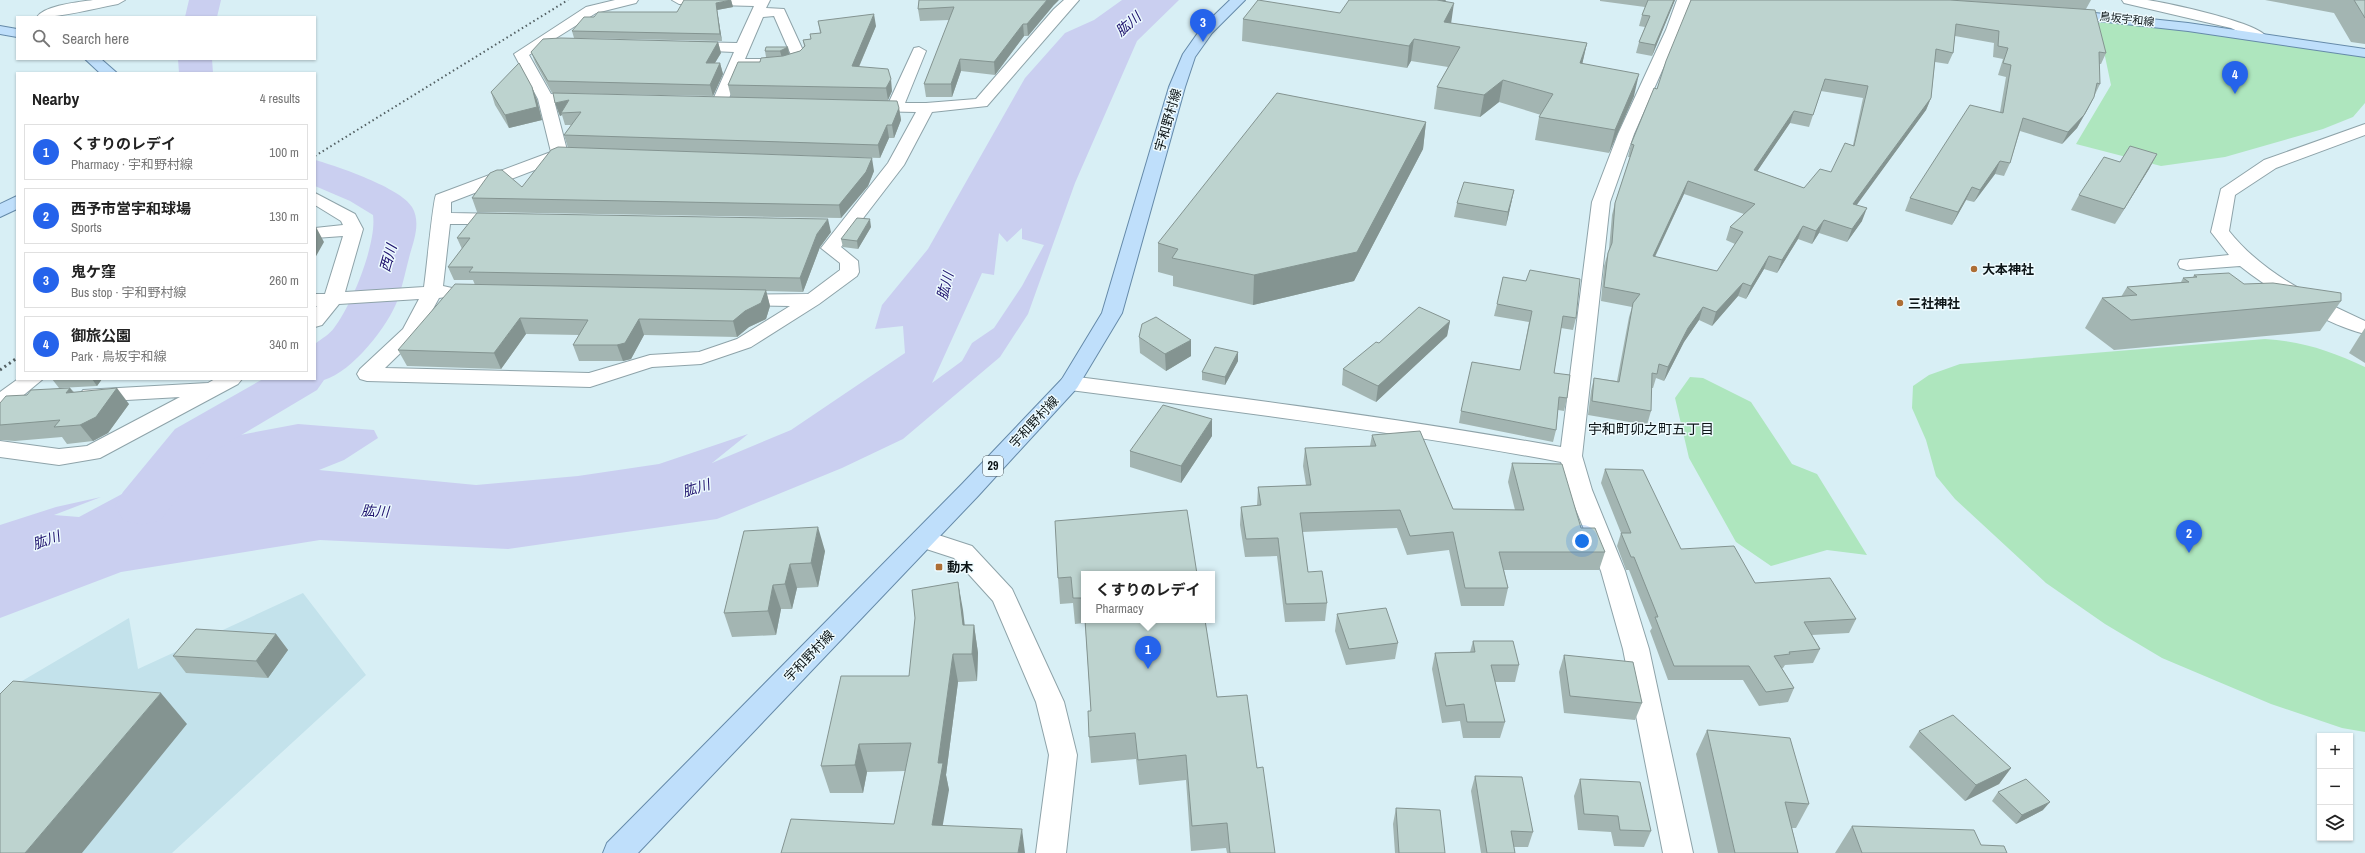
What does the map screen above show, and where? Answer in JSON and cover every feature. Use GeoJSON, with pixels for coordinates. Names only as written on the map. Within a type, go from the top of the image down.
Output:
{"type":"FeatureCollection","features":[{"type":"Feature","properties":{"kind":"main road","name":"宇和野村線"},"geometry":{"type":"LineString","coordinates":[[618,853],[923,539],[1070,384],[1112,313],[1144,207],[1177,87],[1188,56],[1207,30],[1238,0]]}},
{"type":"Feature","properties":{"kind":"main road","name":"鳥坂宇和線"},"geometry":{"type":"LineString","coordinates":[[2054,12],[2126,18],[2365,53]]}},
{"type":"Feature","properties":{"kind":"main road"},"geometry":{"type":"LineString","coordinates":[[0,30],[16,32]]}},
{"type":"Feature","properties":{"kind":"main road"},"geometry":{"type":"LineString","coordinates":[[93,60],[108,72]]}},
{"type":"Feature","properties":{"kind":"main road"},"geometry":{"type":"LineString","coordinates":[[0,212],[16,202]]}},
{"type":"Feature","properties":{"kind":"street"},"geometry":{"type":"LineString","coordinates":[[46,16],[64,9],[118,0]]}},
{"type":"Feature","properties":{"kind":"street"},"geometry":{"type":"LineString","coordinates":[[631,0],[591,10],[521,54],[546,99],[567,154],[442,199],[442,218],[433,292],[411,332],[367,374],[590,380],[650,361],[701,358],[744,343],[812,300],[850,272],[849,261],[830,248],[896,165],[926,108]]}},
{"type":"Feature","properties":{"kind":"street"},"geometry":{"type":"LineString","coordinates":[[679,0],[761,5],[779,12],[799,57],[784,63],[736,64]]}},
{"type":"Feature","properties":{"kind":"street"},"geometry":{"type":"LineString","coordinates":[[856,106],[926,108],[981,103],[1059,12],[1072,0]]}},
{"type":"Feature","properties":{"kind":"street"},"geometry":{"type":"LineString","coordinates":[[1678,853],[1636,649],[1613,571],[1580,490],[1571,456],[1577,392],[1601,202],[1626,134],[1673,30],[1684,0]]}},
{"type":"Feature","properties":{"kind":"street"},"geometry":{"type":"LineString","coordinates":[[2128,0],[2236,24],[2252,31],[2260,37]]}},
{"type":"Feature","properties":{"kind":"street"},"geometry":{"type":"LineString","coordinates":[[720,102],[761,5]]}},
{"type":"Feature","properties":{"kind":"street"},"geometry":{"type":"LineString","coordinates":[[539,42],[562,43]]}},
{"type":"Feature","properties":{"kind":"street"},"geometry":{"type":"LineString","coordinates":[[673,46],[743,48]]}},
{"type":"Feature","properties":{"kind":"street"},"geometry":{"type":"LineString","coordinates":[[896,107],[919,51]]}},
{"type":"Feature","properties":{"kind":"street"},"geometry":{"type":"LineString","coordinates":[[546,99],[601,100]]}},
{"type":"Feature","properties":{"kind":"street"},"geometry":{"type":"LineString","coordinates":[[704,102],[736,103]]}},
{"type":"Feature","properties":{"kind":"street"},"geometry":{"type":"LineString","coordinates":[[2365,129],[2270,164],[2227,193],[2220,232],[2243,260],[2314,305],[2365,328]]}},
{"type":"Feature","properties":{"kind":"street"},"geometry":{"type":"LineString","coordinates":[[872,164],[896,165]]}},
{"type":"Feature","properties":{"kind":"street"},"geometry":{"type":"LineString","coordinates":[[316,199],[349,218],[354,229],[316,319]]}},
{"type":"Feature","properties":{"kind":"street"},"geometry":{"type":"LineString","coordinates":[[442,218],[521,220]]}},
{"type":"Feature","properties":{"kind":"street"},"geometry":{"type":"LineString","coordinates":[[823,226],[847,226]]}},
{"type":"Feature","properties":{"kind":"street"},"geometry":{"type":"LineString","coordinates":[[316,233],[354,229]]}},
{"type":"Feature","properties":{"kind":"street"},"geometry":{"type":"LineString","coordinates":[[2187,264],[2243,260]]}},
{"type":"Feature","properties":{"kind":"street"},"geometry":{"type":"LineString","coordinates":[[324,300],[433,292],[465,293]]}},
{"type":"Feature","properties":{"kind":"street"},"geometry":{"type":"LineString","coordinates":[[717,298],[812,300]]}},
{"type":"Feature","properties":{"kind":"street"},"geometry":{"type":"LineString","coordinates":[[2,401],[31,380]]}},
{"type":"Feature","properties":{"kind":"street"},"geometry":{"type":"LineString","coordinates":[[74,396],[223,384]]}},
{"type":"Feature","properties":{"kind":"street"},"geometry":{"type":"LineString","coordinates":[[0,449],[59,458],[92,453],[223,384]]}},
{"type":"Feature","properties":{"kind":"street"},"geometry":{"type":"LineString","coordinates":[[1070,384],[1301,412],[1460,436],[1571,456]]}},
{"type":"Feature","properties":{"kind":"street"},"geometry":{"type":"LineString","coordinates":[[2,401],[43,398]]}},
{"type":"Feature","properties":{"kind":"street"},"geometry":{"type":"LineString","coordinates":[[923,539],[963,552],[1003,596],[1050,702],[1063,755],[1051,853]]}},
{"type":"Feature","properties":{"kind":"shaded area"},"geometry":{"type":"Polygon","coordinates":[[[303,593],[366,675],[172,853],[0,853],[0,694],[129,618],[138,669],[303,593]]]}},
{"type":"Feature","properties":{"kind":"green space"},"geometry":{"type":"Polygon","coordinates":[[[2108,22],[2180,29],[2365,57],[2365,103],[2353,117],[2323,129],[2225,157],[2161,166],[2076,144],[2111,85],[2098,23],[2108,22]]]}},
{"type":"Feature","properties":{"kind":"green space"},"geometry":{"type":"Polygon","coordinates":[[[2265,339],[2291,342],[2316,348],[2341,356],[2365,367],[2365,732],[2342,728],[2271,704],[2162,658],[2105,624],[2046,583],[1955,499],[1936,476],[1926,440],[1912,408],[1913,386],[1929,375],[1960,364],[2265,339]]]}},
{"type":"Feature","properties":{"kind":"green space"},"geometry":{"type":"Polygon","coordinates":[[[1690,377],[1703,378],[1751,402],[1792,464],[1817,474],[1867,555],[1827,550],[1771,566],[1736,542],[1689,458],[1675,398],[1690,377]]]}},
{"type":"Feature","properties":{"kind":"water","name":"肱川"},"geometry":{"type":"Polygon","coordinates":[[[1122,0],[1179,0],[1137,41],[1075,183],[1028,314],[1000,357],[903,439],[842,468],[717,519],[508,549],[320,540],[121,572],[0,618],[0,525],[56,507],[101,497],[54,515],[79,517],[150,479],[173,455],[229,437],[298,424],[374,430],[378,438],[344,460],[319,470],[476,485],[578,476],[659,464],[748,434],[712,463],[791,430],[905,353],[903,326],[875,329],[882,305],[928,249],[1025,78],[1065,33],[1094,20],[1122,0]],[[1022,228],[1007,242],[999,233],[994,275],[982,273],[932,383],[962,361],[972,343],[994,328],[1022,286],[1044,245],[1022,239],[1022,228]]]}},
{"type":"Feature","properties":{"kind":"building"},"geometry":{"type":"Polygon","coordinates":[[[684,0],[731,0],[716,3],[720,34],[572,31],[584,17],[594,17],[598,12],[677,12],[684,0]]]}},
{"type":"Feature","properties":{"kind":"building"},"geometry":{"type":"Polygon","coordinates":[[[919,0],[1047,0],[1027,24],[1023,24],[994,62],[960,59],[951,84],[924,84],[954,7],[918,9],[919,0]]]}},
{"type":"Feature","properties":{"kind":"building"},"geometry":{"type":"Polygon","coordinates":[[[1258,0],[1340,13],[1349,0],[1437,0],[1454,3],[1444,22],[1587,43],[1580,63],[1639,74],[1615,130],[1539,117],[1553,94],[1503,80],[1484,95],[1437,87],[1460,47],[1414,39],[1409,46],[1243,19],[1258,0]]]}},
{"type":"Feature","properties":{"kind":"building"},"geometry":{"type":"Polygon","coordinates":[[[1648,0],[1674,0],[1655,45],[1639,42],[1650,16],[1642,15],[1648,0]]]}},
{"type":"Feature","properties":{"kind":"building"},"geometry":{"type":"Polygon","coordinates":[[[1691,0],[1950,0],[2095,10],[2106,53],[2099,52],[2100,84],[2097,83],[2094,97],[2084,115],[2068,132],[2023,118],[2010,163],[2000,161],[1980,190],[1972,187],[1958,212],[1910,198],[1970,105],[2003,113],[2011,65],[2003,63],[2008,48],[1998,46],[1999,31],[1956,24],[1953,53],[1936,49],[1931,98],[1853,204],[1867,208],[1852,229],[1824,220],[1816,231],[1803,226],[1782,260],[1769,256],[1751,286],[1743,283],[1716,312],[1703,307],[1688,328],[1668,367],[1659,364],[1657,374],[1652,373],[1651,411],[1592,401],[1594,378],[1619,382],[1633,303],[1640,294],[1604,287],[1608,253],[1612,243],[1615,203],[1634,145],[1631,144],[1654,88],[1657,89],[1666,61],[1691,0]],[[1825,79],[1813,115],[1794,111],[1754,170],[1804,188],[1820,169],[1831,172],[1845,143],[1854,146],[1868,86],[1825,79]],[[1688,181],[1653,256],[1717,271],[1743,232],[1730,227],[1755,204],[1688,181]]]}},
{"type":"Feature","properties":{"kind":"building"},"geometry":{"type":"Polygon","coordinates":[[[2354,0],[2365,0],[2365,18],[2354,0]]]}},
{"type":"Feature","properties":{"kind":"building"},"geometry":{"type":"Polygon","coordinates":[[[874,14],[852,66],[888,69],[891,79],[886,88],[728,85],[738,62],[760,62],[761,58],[783,56],[800,51],[805,46],[803,40],[811,39],[810,34],[821,33],[818,21],[874,14]]]}},
{"type":"Feature","properties":{"kind":"building"},"geometry":{"type":"Polygon","coordinates":[[[561,38],[718,42],[706,63],[720,63],[710,85],[548,81],[531,52],[543,39],[561,38]]]}},
{"type":"Feature","properties":{"kind":"building"},"geometry":{"type":"Polygon","coordinates":[[[766,47],[788,47],[780,51],[765,51],[766,47]]]}},
{"type":"Feature","properties":{"kind":"building"},"geometry":{"type":"Polygon","coordinates":[[[519,63],[532,87],[537,107],[505,115],[491,92],[519,63]]]}},
{"type":"Feature","properties":{"kind":"building"},"geometry":{"type":"Polygon","coordinates":[[[553,93],[897,101],[899,108],[892,125],[887,125],[878,145],[564,135],[581,112],[561,113],[569,100],[555,103],[553,93]]]}},
{"type":"Feature","properties":{"kind":"building"},"geometry":{"type":"Polygon","coordinates":[[[1277,93],[1426,122],[1357,252],[1254,275],[1172,258],[1178,249],[1158,243],[1277,93]]]}},
{"type":"Feature","properties":{"kind":"building"},"geometry":{"type":"Polygon","coordinates":[[[2130,146],[2157,154],[2124,209],[2079,195],[2104,157],[2120,162],[2130,146]]]}},
{"type":"Feature","properties":{"kind":"building"},"geometry":{"type":"Polygon","coordinates":[[[558,147],[872,158],[866,172],[839,205],[472,198],[490,173],[497,170],[502,170],[522,187],[551,150],[558,147]]]}},
{"type":"Feature","properties":{"kind":"building"},"geometry":{"type":"Polygon","coordinates":[[[1464,182],[1514,190],[1508,212],[1457,203],[1464,182]]]}},
{"type":"Feature","properties":{"kind":"building"},"geometry":{"type":"Polygon","coordinates":[[[477,213],[828,219],[817,234],[800,278],[469,272],[473,267],[448,267],[470,238],[457,238],[477,213]]]}},
{"type":"Feature","properties":{"kind":"building"},"geometry":{"type":"Polygon","coordinates":[[[857,218],[870,219],[857,241],[841,239],[857,218]]]}},
{"type":"Feature","properties":{"kind":"building"},"geometry":{"type":"Polygon","coordinates":[[[1530,270],[1580,279],[1576,318],[1563,316],[1554,373],[1570,375],[1567,398],[1559,397],[1556,430],[1461,411],[1472,362],[1520,370],[1532,311],[1497,304],[1503,277],[1526,281],[1530,270]]]}},
{"type":"Feature","properties":{"kind":"building"},"geometry":{"type":"Polygon","coordinates":[[[2229,273],[2244,284],[2273,283],[2341,293],[2341,301],[2131,320],[2102,298],[2137,295],[2127,287],[2189,282],[2183,278],[2197,277],[2194,275],[2229,273]]]}},
{"type":"Feature","properties":{"kind":"building"},"geometry":{"type":"Polygon","coordinates":[[[455,284],[766,290],[761,303],[745,311],[733,321],[639,319],[625,343],[617,345],[573,345],[588,320],[520,318],[494,353],[398,350],[455,284]]]}},
{"type":"Feature","properties":{"kind":"building"},"geometry":{"type":"Polygon","coordinates":[[[1419,307],[1450,321],[1378,386],[1343,369],[1376,342],[1379,343],[1419,307]]]}},
{"type":"Feature","properties":{"kind":"building"},"geometry":{"type":"Polygon","coordinates":[[[1156,317],[1191,340],[1165,354],[1139,337],[1142,324],[1156,317]]]}},
{"type":"Feature","properties":{"kind":"building"},"geometry":{"type":"Polygon","coordinates":[[[1215,347],[1238,352],[1225,377],[1202,372],[1215,347]]]}},
{"type":"Feature","properties":{"kind":"building"},"geometry":{"type":"Polygon","coordinates":[[[70,388],[66,393],[117,388],[96,417],[80,425],[54,427],[60,420],[0,425],[0,403],[6,396],[27,395],[31,390],[70,388]]]}},
{"type":"Feature","properties":{"kind":"building"},"geometry":{"type":"Polygon","coordinates":[[[1163,405],[1212,419],[1181,466],[1130,451],[1163,405]]]}},
{"type":"Feature","properties":{"kind":"building"},"geometry":{"type":"Polygon","coordinates":[[[1420,431],[1453,509],[1524,510],[1512,463],[1562,464],[1581,528],[1595,528],[1605,552],[1499,552],[1508,588],[1465,588],[1453,532],[1410,536],[1400,510],[1300,513],[1308,572],[1322,571],[1327,603],[1286,604],[1278,538],[1246,539],[1241,507],[1261,505],[1258,487],[1311,485],[1305,448],[1376,446],[1372,435],[1420,431]]]}},
{"type":"Feature","properties":{"kind":"building"},"geometry":{"type":"Polygon","coordinates":[[[1605,469],[1643,470],[1681,549],[1734,546],[1755,583],[1830,578],[1856,619],[1804,622],[1820,649],[1789,652],[1790,654],[1774,656],[1794,688],[1766,692],[1749,666],[1674,666],[1655,617],[1658,617],[1634,557],[1631,557],[1621,533],[1631,533],[1605,469]]]}},
{"type":"Feature","properties":{"kind":"building"},"geometry":{"type":"Polygon","coordinates":[[[1187,510],[1197,571],[1081,571],[1081,598],[1073,598],[1071,577],[1058,578],[1055,521],[1187,510]]]}},
{"type":"Feature","properties":{"kind":"building"},"geometry":{"type":"Polygon","coordinates":[[[818,527],[811,563],[790,564],[785,584],[773,585],[768,611],[724,613],[744,531],[818,527]]]}},
{"type":"Feature","properties":{"kind":"building"},"geometry":{"type":"Polygon","coordinates":[[[958,582],[963,625],[974,625],[972,654],[953,654],[938,763],[943,763],[932,825],[1022,829],[1018,853],[781,853],[791,819],[894,824],[911,743],[859,744],[855,765],[821,766],[841,676],[909,676],[915,618],[912,590],[958,582]]]}},
{"type":"Feature","properties":{"kind":"building"},"geometry":{"type":"Polygon","coordinates":[[[1386,608],[1398,643],[1349,649],[1337,614],[1386,608]]]}},
{"type":"Feature","properties":{"kind":"building"},"geometry":{"type":"Polygon","coordinates":[[[1085,623],[1205,623],[1217,697],[1247,695],[1257,768],[1263,767],[1275,853],[1230,853],[1227,823],[1192,826],[1186,755],[1138,760],[1135,733],[1089,737],[1088,711],[1091,711],[1085,623]]]}},
{"type":"Feature","properties":{"kind":"building"},"geometry":{"type":"Polygon","coordinates":[[[196,629],[276,634],[256,661],[173,656],[196,629]]]}},
{"type":"Feature","properties":{"kind":"building"},"geometry":{"type":"Polygon","coordinates":[[[1473,641],[1513,641],[1519,665],[1491,665],[1505,722],[1467,722],[1464,704],[1446,706],[1435,653],[1475,652],[1473,641]]]}},
{"type":"Feature","properties":{"kind":"building"},"geometry":{"type":"Polygon","coordinates":[[[1564,655],[1633,662],[1642,703],[1570,696],[1564,655]]]}},
{"type":"Feature","properties":{"kind":"building"},"geometry":{"type":"Polygon","coordinates":[[[13,681],[161,693],[25,853],[0,853],[0,694],[13,681]]]}},
{"type":"Feature","properties":{"kind":"building"},"geometry":{"type":"Polygon","coordinates":[[[1953,715],[2011,768],[1976,785],[1919,731],[1953,715]]]}},
{"type":"Feature","properties":{"kind":"building"},"geometry":{"type":"Polygon","coordinates":[[[1707,730],[1790,738],[1809,804],[1785,802],[1798,853],[1735,853],[1707,730]]]}},
{"type":"Feature","properties":{"kind":"building"},"geometry":{"type":"Polygon","coordinates":[[[1475,776],[1522,777],[1533,832],[1511,831],[1515,853],[1487,853],[1475,776]]]}},
{"type":"Feature","properties":{"kind":"building"},"geometry":{"type":"Polygon","coordinates":[[[1580,779],[1640,782],[1651,831],[1620,830],[1618,816],[1584,814],[1580,779]]]}},
{"type":"Feature","properties":{"kind":"building"},"geometry":{"type":"Polygon","coordinates":[[[2026,779],[2050,802],[2022,815],[1998,792],[2026,779]]]}},
{"type":"Feature","properties":{"kind":"building"},"geometry":{"type":"Polygon","coordinates":[[[1396,808],[1440,810],[1445,853],[1399,853],[1396,808]]]}},
{"type":"Feature","properties":{"kind":"building"},"geometry":{"type":"Polygon","coordinates":[[[1852,826],[1974,830],[1981,845],[2004,846],[2007,853],[1862,853],[1852,826]]]}},
{"type":"Feature","properties":{"kind":"waterway","name":"西川"},"geometry":{"type":"LineString","coordinates":[[201,16],[205,0]]}},
{"type":"Feature","properties":{"kind":"waterway","name":"西川"},"geometry":{"type":"LineString","coordinates":[[195,60],[196,72]]}},
{"type":"Feature","properties":{"kind":"waterway","name":"西川"},"geometry":{"type":"LineString","coordinates":[[316,172],[364,192],[393,209],[396,228],[375,300],[351,339],[316,366]]}},
{"type":"Feature","properties":{"kind":"waterway","name":"西川"},"geometry":{"type":"LineString","coordinates":[[142,506],[193,441],[298,380]]}},
{"type":"Feature","properties":{"kind":"railway"},"geometry":{"type":"LineString","coordinates":[[316,155],[568,0]]}},
{"type":"Feature","properties":{"kind":"railway"},"geometry":{"type":"LineString","coordinates":[[0,370],[16,359]]}},
{"type":"Feature","properties":{"kind":"place","name":"鬼ケ窪"},"geometry":{"type":"Point","coordinates":[1203,42]}},
{"type":"Feature","properties":{"kind":"place","name":"御旅公園"},"geometry":{"type":"Point","coordinates":[2235,94]}},
{"type":"Feature","properties":{"kind":"place","name":"大本神社"},"geometry":{"type":"Point","coordinates":[1974,269]}},
{"type":"Feature","properties":{"kind":"place","name":"三社神社"},"geometry":{"type":"Point","coordinates":[1900,303]}},
{"type":"Feature","properties":{"kind":"place","name":"西予市営宇和球場"},"geometry":{"type":"Point","coordinates":[2189,553]}},
{"type":"Feature","properties":{"kind":"place","name":"動木"},"geometry":{"type":"Point","coordinates":[939,567]}},
{"type":"Feature","properties":{"kind":"place","name":"くすりのレデイ"},"geometry":{"type":"Point","coordinates":[1148,669]}},
{"type":"Feature","properties":{"kind":"district","name":"宇和町卯之町五丁目"},"geometry":{"type":"Point","coordinates":[1651,429]}}]}
